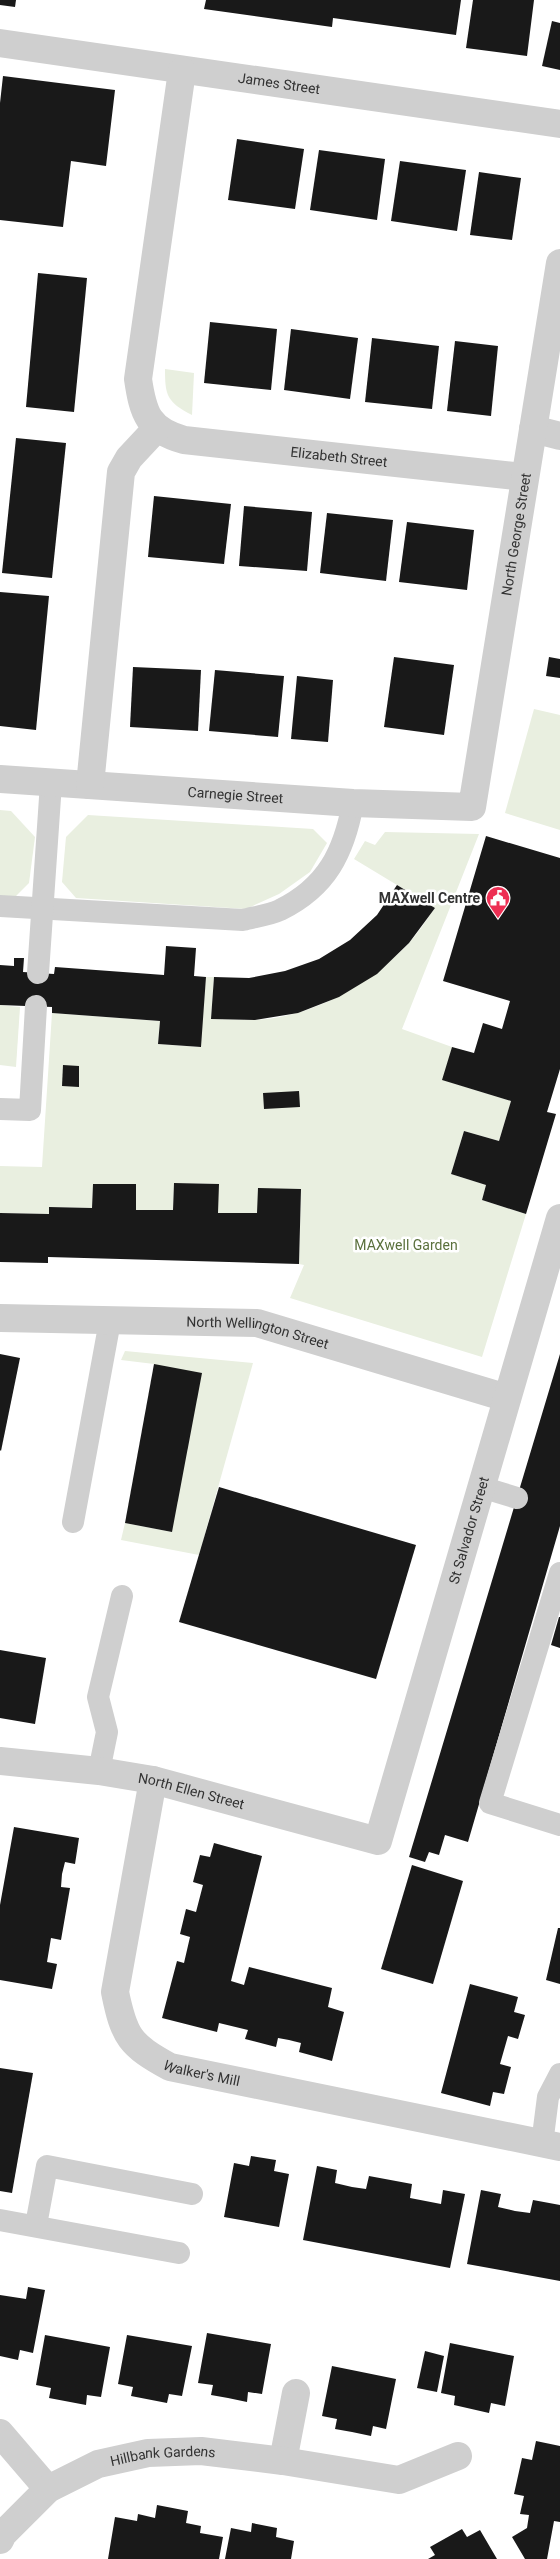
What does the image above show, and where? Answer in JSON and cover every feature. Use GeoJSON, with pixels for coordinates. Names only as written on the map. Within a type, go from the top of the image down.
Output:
{"type":"FeatureCollection","features":[{"type":"Feature","properties":{"kind":"street","name":"James Street"},"geometry":{"type":"LineString","coordinates":[[0,43],[182,71],[560,124]]}},
{"type":"Feature","properties":{"kind":"street","name":"Elizabeth Street"},"geometry":{"type":"LineString","coordinates":[[182,71],[138,379],[142,408],[157,428],[169,436],[184,440],[524,477]]}},
{"type":"Feature","properties":{"kind":"street","name":"North George Street"},"geometry":{"type":"LineString","coordinates":[[472,807],[560,263]]}},
{"type":"Feature","properties":{"kind":"street"},"geometry":{"type":"LineString","coordinates":[[90,784],[121,472],[129,458],[157,428]]}},
{"type":"Feature","properties":{"kind":"street"},"geometry":{"type":"LineString","coordinates":[[533,429],[560,436]]}},
{"type":"Feature","properties":{"kind":"street","name":"Carnegie Street"},"geometry":{"type":"LineString","coordinates":[[0,780],[90,784],[353,803],[472,807]]}},
{"type":"Feature","properties":{"kind":"street","name":"St Salvador Street"},"geometry":{"type":"LineString","coordinates":[[378,1841],[560,1218]]}},
{"type":"Feature","properties":{"kind":"street","name":"North Wellington Street"},"geometry":{"type":"LineString","coordinates":[[0,1318],[257,1323],[507,1398]]}},
{"type":"Feature","properties":{"kind":"street","name":"North Ellen Street"},"geometry":{"type":"LineString","coordinates":[[0,1761],[99,1771],[153,1780],[378,1841]]}},
{"type":"Feature","properties":{"kind":"street","name":"Walker's Mill"},"geometry":{"type":"LineString","coordinates":[[153,1780],[115,1992],[121,2026],[142,2051],[170,2067],[551,2145]]}},
{"type":"Feature","properties":{"kind":"street"},"geometry":{"type":"LineString","coordinates":[[284,2461],[296,2393]]}},
{"type":"Feature","properties":{"kind":"street"},"geometry":{"type":"LineString","coordinates":[[0,2432],[48,2489]]}},
{"type":"Feature","properties":{"kind":"street","name":"Hillbank Gardens"},"geometry":{"type":"LineString","coordinates":[[0,2540],[48,2489],[98,2464],[148,2453],[200,2451],[284,2461],[399,2480],[458,2456]]}},
{"type":"Feature","properties":{"kind":"lane"},"geometry":{"type":"LineString","coordinates":[[38,973],[51,783]]}},
{"type":"Feature","properties":{"kind":"lane"},"geometry":{"type":"LineString","coordinates":[[0,906],[243,920],[279,910],[310,890],[334,865],[348,834],[353,803]]}},
{"type":"Feature","properties":{"kind":"lane"},"geometry":{"type":"LineString","coordinates":[[0,1108],[30,1110],[36,1006]]}},
{"type":"Feature","properties":{"kind":"lane"},"geometry":{"type":"LineString","coordinates":[[73,1522],[110,1321]]}},
{"type":"Feature","properties":{"kind":"lane"},"geometry":{"type":"LineString","coordinates":[[481,1487],[517,1498]]}},
{"type":"Feature","properties":{"kind":"lane"},"geometry":{"type":"LineString","coordinates":[[560,1573],[490,1804],[560,1825]]}},
{"type":"Feature","properties":{"kind":"lane"},"geometry":{"type":"LineString","coordinates":[[99,1771],[107,1732],[98,1697],[122,1596]]}},
{"type":"Feature","properties":{"kind":"lane","name":"Walker's Mill"},"geometry":{"type":"LineString","coordinates":[[551,2145],[548,2097],[560,2074]]}},
{"type":"Feature","properties":{"kind":"lane"},"geometry":{"type":"LineString","coordinates":[[36,2225],[47,2166],[192,2194]]}},
{"type":"Feature","properties":{"kind":"lane"},"geometry":{"type":"LineString","coordinates":[[0,2220],[36,2225],[179,2253]]}},
{"type":"Feature","properties":{"kind":"green space"},"geometry":{"type":"Polygon","coordinates":[[[165,369],[194,373],[192,415],[177,406],[169,397],[165,369]]]}},
{"type":"Feature","properties":{"kind":"green space"},"geometry":{"type":"Polygon","coordinates":[[[534,709],[560,715],[560,830],[505,813],[534,709]]]}},
{"type":"Feature","properties":{"kind":"green space"},"geometry":{"type":"Polygon","coordinates":[[[0,810],[11,811],[35,837],[29,883],[15,897],[0,896],[0,810]]]}},
{"type":"Feature","properties":{"kind":"green space"},"geometry":{"type":"Polygon","coordinates":[[[88,815],[313,829],[327,843],[310,872],[279,894],[246,909],[76,898],[62,882],[66,837],[88,815]]]}},
{"type":"Feature","properties":{"kind":"green space","name":"MAXwell Garden"},"geometry":{"type":"Polygon","coordinates":[[[385,832],[479,834],[402,1029],[452,1047],[443,1080],[511,1101],[499,1141],[464,1131],[451,1174],[486,1185],[482,1200],[526,1214],[482,1357],[290,1298],[304,1265],[299,1264],[301,1189],[257,1213],[218,1213],[218,1184],[174,1183],[173,1210],[136,1210],[136,1184],[93,1184],[92,1208],[50,1207],[49,1214],[0,1213],[0,1166],[42,1167],[52,1013],[160,1021],[158,1044],[200,1047],[206,977],[214,977],[211,1019],[253,1020],[275,1018],[317,1006],[337,997],[374,974],[391,960],[411,941],[435,908],[354,859],[365,841],[375,845],[385,832]]]}},
{"type":"Feature","properties":{"kind":"green space"},"geometry":{"type":"Polygon","coordinates":[[[0,1005],[20,1007],[16,1067],[0,1065],[0,1005]]]}},
{"type":"Feature","properties":{"kind":"green space"},"geometry":{"type":"Polygon","coordinates":[[[125,1351],[253,1363],[199,1555],[121,1540],[125,1523],[172,1532],[154,1364],[121,1360],[125,1351]]]}},
{"type":"Feature","properties":{"kind":"building"},"geometry":{"type":"Polygon","coordinates":[[[0,0],[16,0],[15,7],[0,5],[0,0]]]}},
{"type":"Feature","properties":{"kind":"building"},"geometry":{"type":"Polygon","coordinates":[[[206,0],[461,0],[456,35],[333,18],[332,27],[204,9],[206,0]]]}},
{"type":"Feature","properties":{"kind":"building"},"geometry":{"type":"Polygon","coordinates":[[[473,0],[534,0],[527,56],[466,48],[473,0]]]}},
{"type":"Feature","properties":{"kind":"building"},"geometry":{"type":"Polygon","coordinates":[[[552,21],[560,23],[560,70],[542,66],[552,21]]]}},
{"type":"Feature","properties":{"kind":"building"},"geometry":{"type":"Polygon","coordinates":[[[3,76],[115,90],[106,166],[71,161],[63,227],[0,220],[0,103],[3,76]]]}},
{"type":"Feature","properties":{"kind":"building"},"geometry":{"type":"Polygon","coordinates":[[[237,139],[304,149],[295,209],[228,200],[237,139]]]}},
{"type":"Feature","properties":{"kind":"building"},"geometry":{"type":"Polygon","coordinates":[[[319,150],[385,159],[377,220],[310,210],[319,150]]]}},
{"type":"Feature","properties":{"kind":"building"},"geometry":{"type":"Polygon","coordinates":[[[400,161],[466,170],[457,231],[391,221],[400,161]]]}},
{"type":"Feature","properties":{"kind":"building"},"geometry":{"type":"Polygon","coordinates":[[[479,172],[521,178],[512,240],[470,235],[479,172]]]}},
{"type":"Feature","properties":{"kind":"building"},"geometry":{"type":"Polygon","coordinates":[[[38,273],[87,278],[74,412],[26,407],[38,273]]]}},
{"type":"Feature","properties":{"kind":"building"},"geometry":{"type":"Polygon","coordinates":[[[210,322],[277,329],[271,390],[204,383],[210,322]]]}},
{"type":"Feature","properties":{"kind":"building"},"geometry":{"type":"Polygon","coordinates":[[[291,329],[358,338],[350,399],[284,390],[291,329]]]}},
{"type":"Feature","properties":{"kind":"building"},"geometry":{"type":"Polygon","coordinates":[[[372,338],[439,346],[432,409],[365,402],[372,338]]]}},
{"type":"Feature","properties":{"kind":"building"},"geometry":{"type":"Polygon","coordinates":[[[455,341],[498,346],[491,416],[447,411],[455,341]]]}},
{"type":"Feature","properties":{"kind":"building"},"geometry":{"type":"Polygon","coordinates":[[[16,438],[66,443],[52,578],[2,573],[16,438]]]}},
{"type":"Feature","properties":{"kind":"building"},"geometry":{"type":"Polygon","coordinates":[[[154,496],[231,504],[224,564],[148,557],[154,496]]]}},
{"type":"Feature","properties":{"kind":"building"},"geometry":{"type":"Polygon","coordinates":[[[244,506],[312,512],[307,571],[239,566],[244,506]]]}},
{"type":"Feature","properties":{"kind":"building"},"geometry":{"type":"Polygon","coordinates":[[[327,513],[393,520],[386,581],[320,573],[327,513]]]}},
{"type":"Feature","properties":{"kind":"building"},"geometry":{"type":"Polygon","coordinates":[[[407,522],[474,530],[467,590],[399,582],[407,522]]]}},
{"type":"Feature","properties":{"kind":"building"},"geometry":{"type":"Polygon","coordinates":[[[0,592],[49,596],[36,730],[0,726],[0,592]]]}},
{"type":"Feature","properties":{"kind":"building"},"geometry":{"type":"Polygon","coordinates":[[[394,657],[454,665],[444,735],[384,727],[394,657]]]}},
{"type":"Feature","properties":{"kind":"building"},"geometry":{"type":"Polygon","coordinates":[[[549,657],[560,659],[560,678],[546,676],[549,657]]]}},
{"type":"Feature","properties":{"kind":"building"},"geometry":{"type":"Polygon","coordinates":[[[133,667],[201,670],[198,731],[130,727],[133,667]]]}},
{"type":"Feature","properties":{"kind":"building"},"geometry":{"type":"Polygon","coordinates":[[[215,670],[284,676],[278,737],[209,731],[215,670]]]}},
{"type":"Feature","properties":{"kind":"building"},"geometry":{"type":"Polygon","coordinates":[[[297,676],[333,680],[328,742],[291,739],[297,676]]]}},
{"type":"Feature","properties":{"kind":"building"},"geometry":{"type":"Polygon","coordinates":[[[486,836],[560,858],[560,1069],[547,1112],[556,1114],[526,1214],[482,1200],[486,1185],[451,1174],[464,1131],[499,1141],[511,1101],[442,1080],[452,1047],[474,1053],[483,1023],[502,1029],[510,1001],[443,981],[486,836]]]}},
{"type":"Feature","properties":{"kind":"building"},"geometry":{"type":"Polygon","coordinates":[[[397,885],[435,908],[409,943],[377,974],[339,997],[298,1013],[255,1020],[211,1019],[214,977],[249,978],[285,971],[319,959],[350,940],[377,915],[397,885]]]}},
{"type":"Feature","properties":{"kind":"building"},"geometry":{"type":"Polygon","coordinates":[[[166,946],[196,948],[194,976],[206,977],[201,1047],[158,1044],[160,1021],[52,1013],[52,1007],[0,1005],[0,965],[14,966],[14,958],[24,958],[23,972],[54,974],[55,967],[164,975],[166,946]]]}},
{"type":"Feature","properties":{"kind":"building"},"geometry":{"type":"Polygon","coordinates":[[[63,1065],[79,1066],[79,1087],[62,1086],[63,1065]]]}},
{"type":"Feature","properties":{"kind":"building"},"geometry":{"type":"Polygon","coordinates":[[[299,1091],[300,1107],[264,1109],[263,1093],[299,1091]]]}},
{"type":"Feature","properties":{"kind":"building"},"geometry":{"type":"Polygon","coordinates":[[[174,1183],[219,1184],[218,1213],[257,1213],[258,1188],[301,1189],[299,1264],[48,1257],[48,1263],[0,1262],[0,1213],[49,1214],[49,1207],[92,1208],[93,1184],[136,1184],[136,1210],[173,1210],[174,1183]]]}},
{"type":"Feature","properties":{"kind":"building"},"geometry":{"type":"Polygon","coordinates":[[[0,1354],[20,1358],[1,1451],[0,1450],[0,1354]]]}},
{"type":"Feature","properties":{"kind":"building"},"geometry":{"type":"Polygon","coordinates":[[[560,1354],[560,1526],[468,1842],[445,1835],[439,1855],[429,1852],[425,1862],[409,1857],[560,1354]]]}},
{"type":"Feature","properties":{"kind":"building"},"geometry":{"type":"Polygon","coordinates":[[[154,1364],[202,1373],[172,1532],[125,1523],[154,1364]]]}},
{"type":"Feature","properties":{"kind":"building"},"geometry":{"type":"Polygon","coordinates":[[[219,1487],[416,1545],[376,1679],[179,1622],[219,1487]]]}},
{"type":"Feature","properties":{"kind":"building"},"geometry":{"type":"Polygon","coordinates":[[[560,1617],[560,1648],[551,1645],[560,1617]]]}},
{"type":"Feature","properties":{"kind":"building"},"geometry":{"type":"Polygon","coordinates":[[[0,1650],[46,1658],[35,1724],[0,1718],[0,1650]]]}},
{"type":"Feature","properties":{"kind":"building"},"geometry":{"type":"Polygon","coordinates":[[[14,1827],[79,1838],[75,1864],[65,1862],[62,1874],[61,1887],[70,1888],[61,1940],[51,1938],[47,1962],[57,1964],[52,1989],[0,1980],[0,1905],[14,1827]]]}},
{"type":"Feature","properties":{"kind":"building"},"geometry":{"type":"Polygon","coordinates":[[[214,1843],[262,1856],[231,1981],[244,1985],[249,1967],[332,1988],[328,2007],[344,2012],[332,2061],[299,2052],[301,2043],[278,2038],[276,2047],[245,2039],[248,2030],[219,2023],[217,2032],[162,2018],[177,1961],[184,1963],[190,1937],[180,1934],[186,1909],[196,1912],[203,1885],[193,1882],[200,1855],[210,1857],[214,1843]]]}},
{"type":"Feature","properties":{"kind":"building"},"geometry":{"type":"Polygon","coordinates":[[[412,1865],[463,1881],[433,1984],[381,1969],[412,1865]]]}},
{"type":"Feature","properties":{"kind":"building"},"geometry":{"type":"Polygon","coordinates":[[[558,1928],[560,1928],[560,1984],[546,1980],[558,1928]]]}},
{"type":"Feature","properties":{"kind":"building"},"geometry":{"type":"Polygon","coordinates":[[[470,1984],[518,1997],[514,2012],[525,2015],[518,2039],[508,2036],[500,2064],[511,2067],[504,2094],[493,2092],[490,2106],[441,2093],[470,1984]]]}},
{"type":"Feature","properties":{"kind":"building"},"geometry":{"type":"Polygon","coordinates":[[[0,2068],[33,2073],[12,2193],[0,2191],[0,2068]]]}},
{"type":"Feature","properties":{"kind":"building"},"geometry":{"type":"Polygon","coordinates":[[[251,2156],[276,2160],[274,2171],[289,2174],[279,2227],[224,2217],[234,2163],[249,2166],[251,2156]]]}},
{"type":"Feature","properties":{"kind":"building"},"geometry":{"type":"Polygon","coordinates":[[[317,2166],[337,2170],[335,2183],[366,2189],[369,2176],[412,2184],[410,2198],[441,2204],[443,2190],[465,2194],[450,2268],[303,2240],[317,2166]]]}},
{"type":"Feature","properties":{"kind":"building"},"geometry":{"type":"Polygon","coordinates":[[[481,2190],[501,2194],[498,2207],[515,2211],[530,2213],[533,2200],[560,2205],[560,2281],[467,2264],[481,2190]]]}},
{"type":"Feature","properties":{"kind":"building"},"geometry":{"type":"Polygon","coordinates":[[[28,2287],[45,2290],[33,2353],[20,2350],[18,2360],[0,2356],[0,2295],[26,2299],[28,2287]]]}},
{"type":"Feature","properties":{"kind":"building"},"geometry":{"type":"Polygon","coordinates":[[[207,2333],[271,2344],[262,2394],[248,2392],[247,2402],[211,2395],[213,2385],[198,2383],[207,2333]]]}},
{"type":"Feature","properties":{"kind":"building"},"geometry":{"type":"Polygon","coordinates":[[[45,2335],[110,2347],[101,2397],[87,2395],[86,2405],[49,2398],[51,2388],[36,2385],[45,2335]]]}},
{"type":"Feature","properties":{"kind":"building"},"geometry":{"type":"Polygon","coordinates":[[[127,2335],[192,2346],[182,2396],[169,2394],[167,2403],[131,2396],[133,2387],[118,2384],[127,2335]]]}},
{"type":"Feature","properties":{"kind":"building"},"geometry":{"type":"Polygon","coordinates":[[[450,2343],[514,2356],[505,2406],[491,2403],[489,2413],[454,2405],[455,2396],[441,2393],[450,2343]]]}},
{"type":"Feature","properties":{"kind":"building"},"geometry":{"type":"Polygon","coordinates":[[[425,2351],[444,2356],[437,2392],[417,2388],[425,2351]]]}},
{"type":"Feature","properties":{"kind":"building"},"geometry":{"type":"Polygon","coordinates":[[[332,2366],[396,2379],[386,2429],[373,2426],[371,2436],[335,2429],[337,2419],[322,2416],[332,2366]]]}},
{"type":"Feature","properties":{"kind":"building"},"geometry":{"type":"Polygon","coordinates":[[[536,2441],[560,2446],[560,2522],[554,2521],[547,2559],[525,2559],[512,2537],[527,2528],[529,2515],[520,2514],[524,2496],[514,2494],[522,2458],[532,2460],[536,2441]]]}},
{"type":"Feature","properties":{"kind":"building"},"geometry":{"type":"Polygon","coordinates":[[[157,2505],[188,2511],[186,2523],[201,2526],[200,2533],[223,2537],[219,2559],[108,2559],[115,2517],[137,2521],[138,2514],[155,2518],[157,2505]]]}},
{"type":"Feature","properties":{"kind":"building"},"geometry":{"type":"Polygon","coordinates":[[[252,2523],[277,2528],[276,2537],[294,2541],[291,2559],[225,2559],[231,2528],[251,2532],[252,2523]]]}},
{"type":"Feature","properties":{"kind":"building"},"geometry":{"type":"Polygon","coordinates":[[[462,2529],[467,2537],[480,2530],[497,2559],[428,2559],[435,2555],[430,2547],[462,2529]]]}},
{"type":"Feature","properties":{"kind":"place","name":"MAXwell Centre"},"geometry":{"type":"Point","coordinates":[498,919]}}]}
